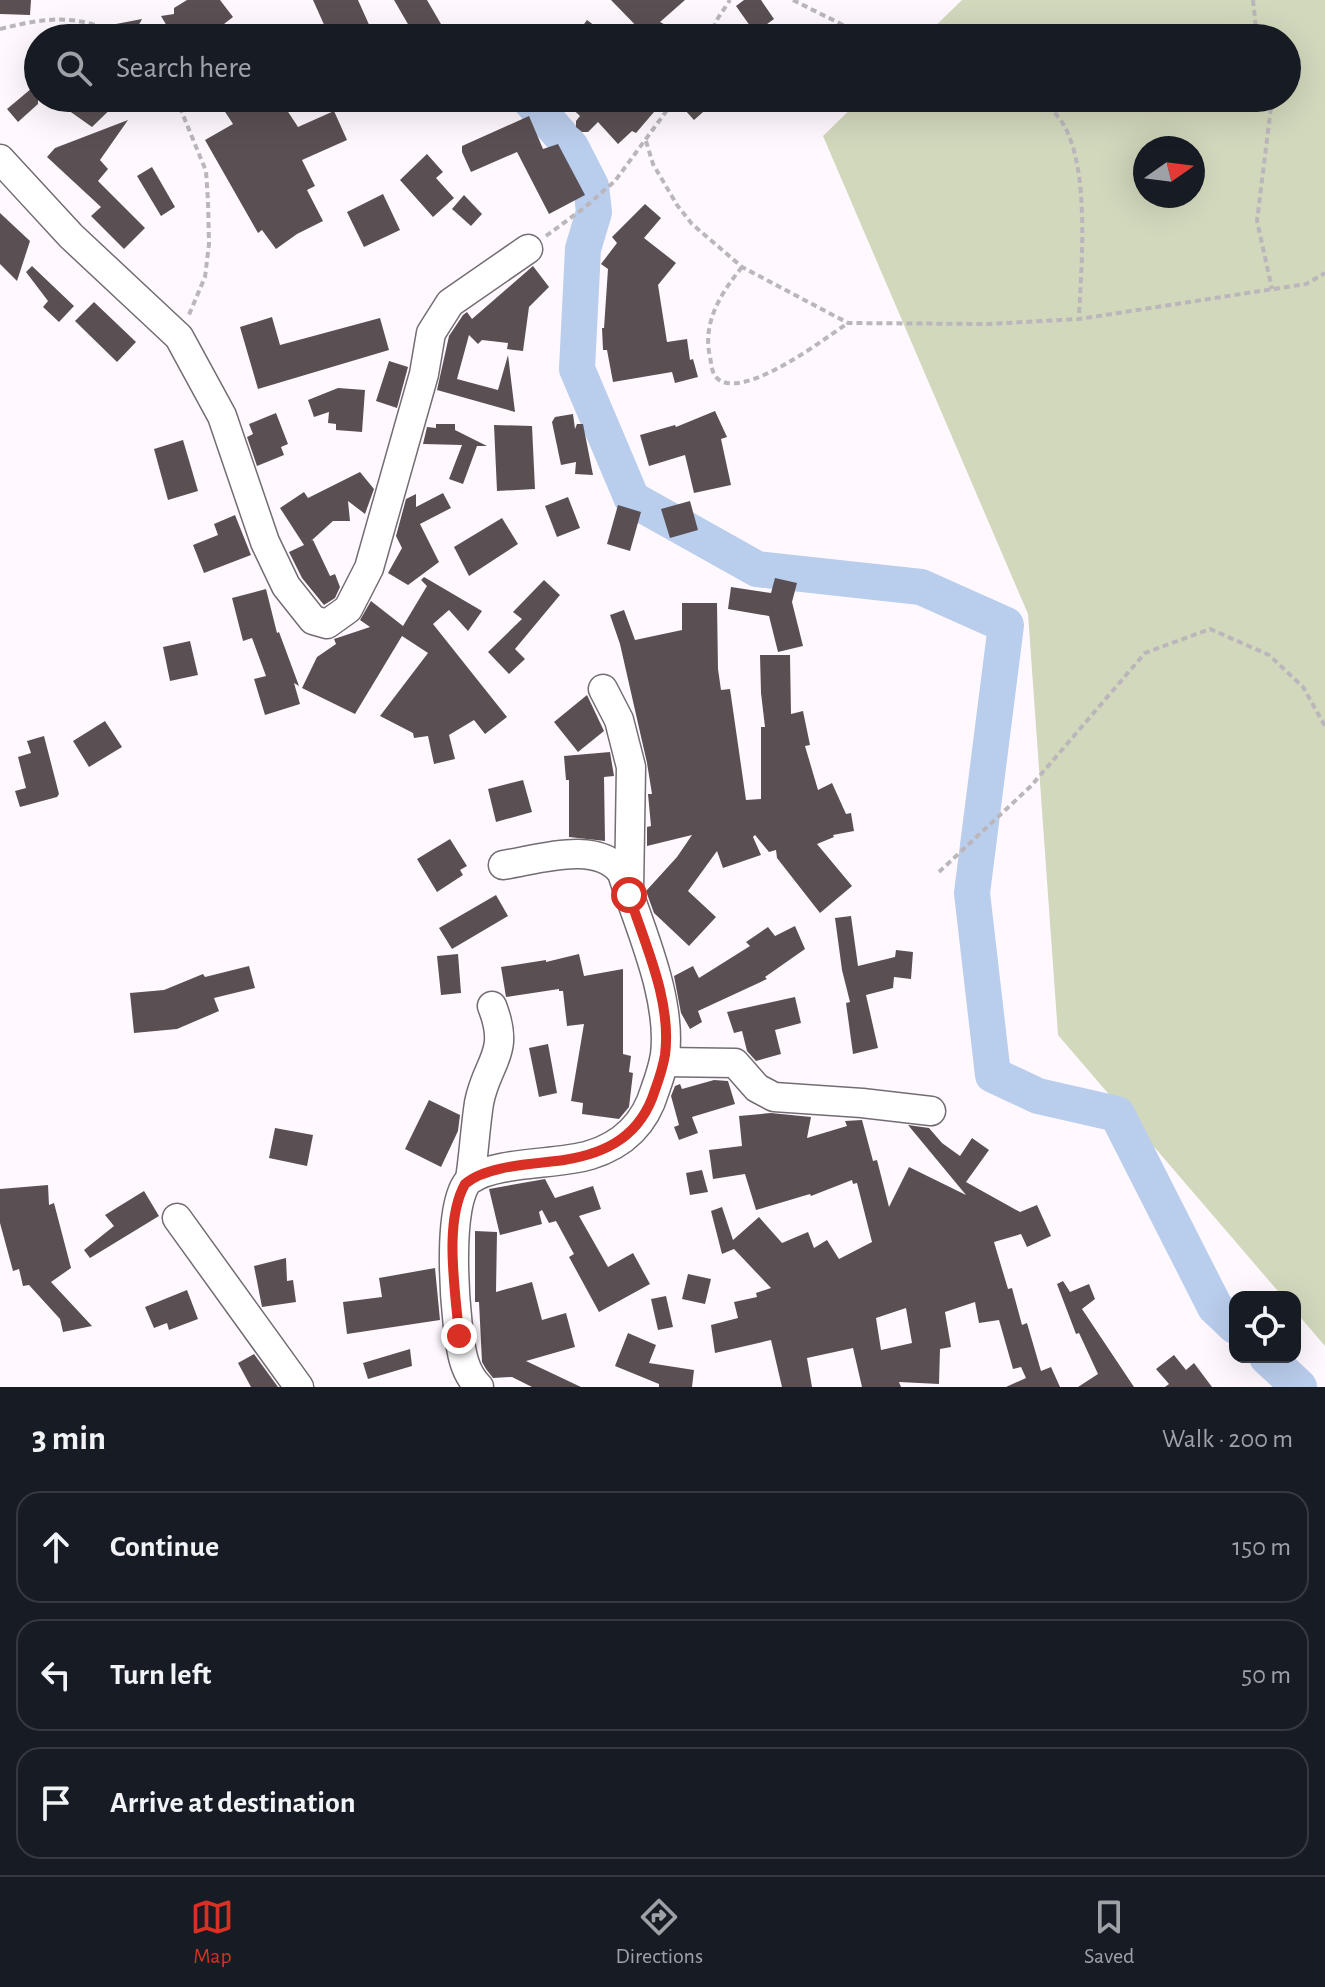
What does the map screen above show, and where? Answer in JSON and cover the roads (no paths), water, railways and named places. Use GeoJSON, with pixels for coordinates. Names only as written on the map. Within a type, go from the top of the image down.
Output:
{"type":"FeatureCollection","features":[{"type":"Feature","properties":{"kind":"street"},"geometry":{"type":"LineString","coordinates":[[0,159],[71,236],[179,337],[222,416],[265,542],[286,586],[313,620],[327,624],[348,609],[369,568],[424,374],[431,333],[450,303],[528,249]]}},
{"type":"Feature","properties":{"kind":"street"},"geometry":{"type":"LineString","coordinates":[[603,689],[619,720],[631,767],[629,895]]}},
{"type":"Feature","properties":{"kind":"street"},"geometry":{"type":"LineString","coordinates":[[477,1387],[467,1371],[459,1336],[453,1249],[461,1191],[470,1179],[488,1171],[585,1156],[620,1142],[644,1117],[664,1062],[665,1040],[659,992],[651,958],[617,867],[594,856],[559,855],[503,865]]}},
{"type":"Feature","properties":{"kind":"street"},"geometry":{"type":"LineString","coordinates":[[470,1179],[480,1101],[498,1055],[500,1027],[492,1006]]}},
{"type":"Feature","properties":{"kind":"street"},"geometry":{"type":"LineString","coordinates":[[664,1062],[735,1063],[757,1088],[774,1097],[931,1111]]}},
{"type":"Feature","properties":{"kind":"street"},"geometry":{"type":"LineString","coordinates":[[177,1218],[299,1387]]}},
{"type":"Feature","properties":{"kind":"waterway"},"geometry":{"type":"LineString","coordinates":[[540,112],[571,147],[591,186],[594,212],[583,249],[577,369],[632,499],[757,569],[921,587],[1006,625],[972,893],[993,1075],[1038,1096],[1117,1114],[1215,1307],[1229,1320]]}},
{"type":"Feature","properties":{"kind":"waterway"},"geometry":{"type":"LineString","coordinates":[[1273,1363],[1299,1387]]}}]}
